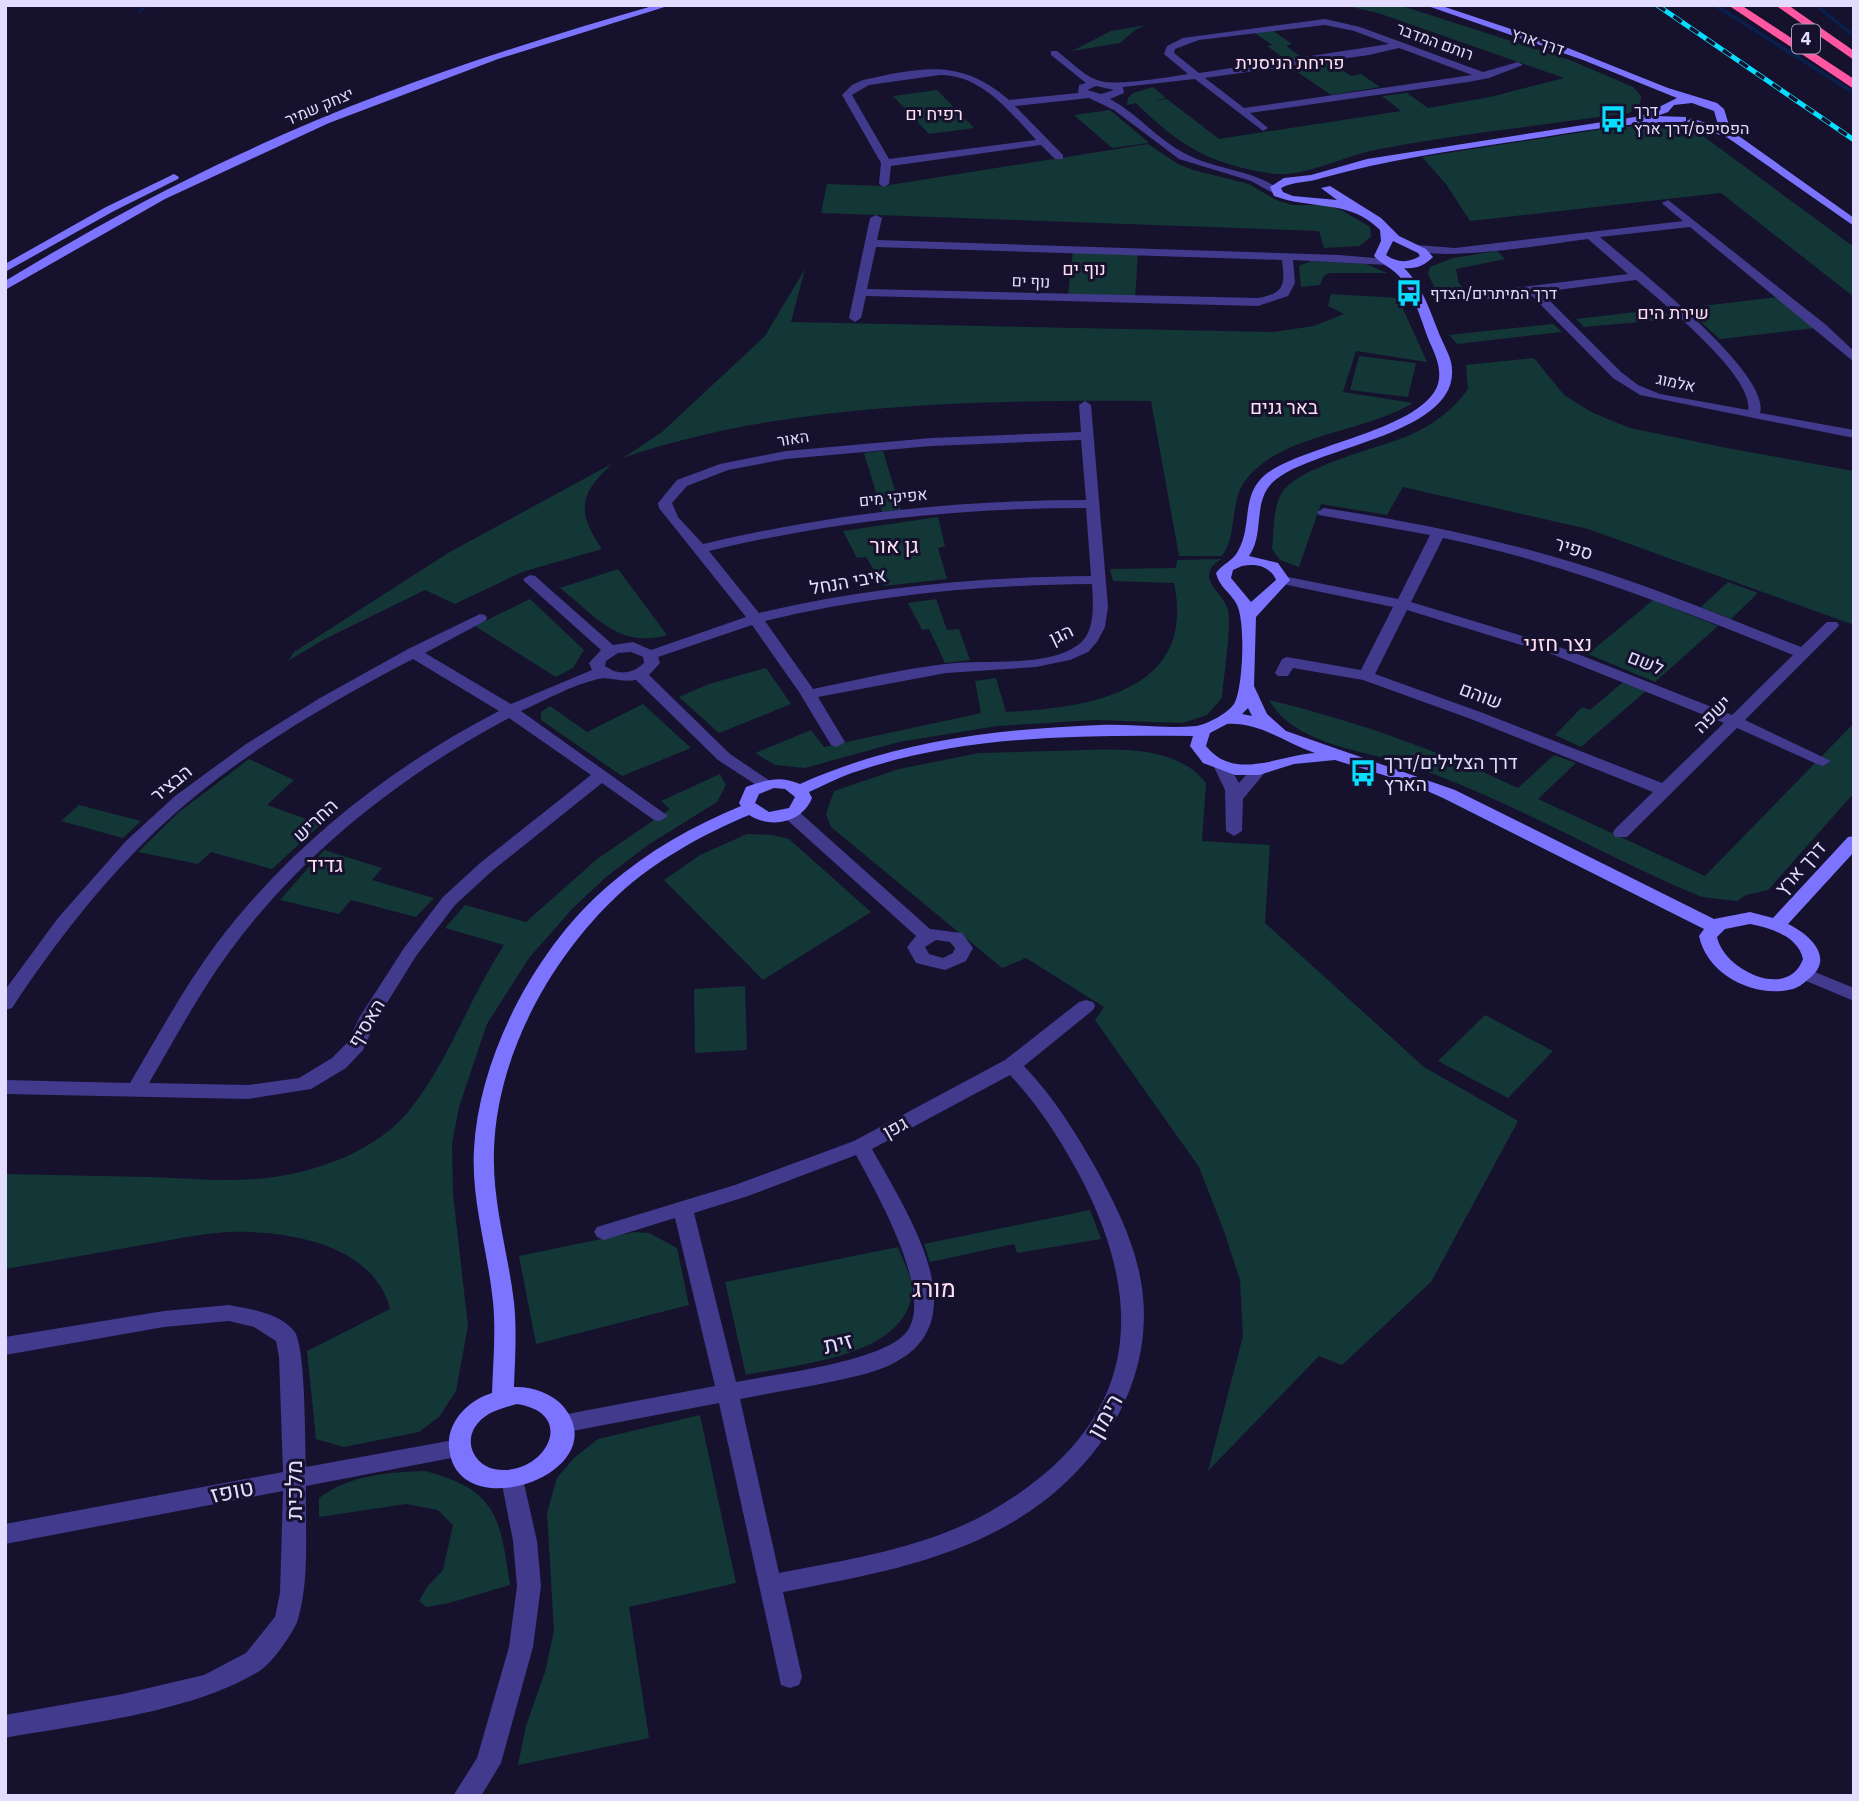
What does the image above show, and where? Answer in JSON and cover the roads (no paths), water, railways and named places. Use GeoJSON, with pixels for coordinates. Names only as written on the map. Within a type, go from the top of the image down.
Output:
{"type":"FeatureCollection","features":[{"type":"Feature","properties":{"kind":"highway"},"geometry":{"type":"LineString","coordinates":[[1733,5],[1854,85]]}},
{"type":"Feature","properties":{"kind":"highway","name":"4"},"geometry":{"type":"LineString","coordinates":[[1780,5],[1854,57]]}},
{"type":"Feature","properties":{"kind":"highway"},"geometry":{"type":"LineString","coordinates":[[1796,5],[1854,50]]}},
{"type":"Feature","properties":{"kind":"highway","name":"4"},"geometry":{"type":"LineString","coordinates":[[1768,13],[1854,74]]}},
{"type":"Feature","properties":{"kind":"street","name":"יצחק שמיר"},"geometry":{"type":"LineString","coordinates":[[5,269],[155,186],[307,117],[440,65],[636,5]]}},
{"type":"Feature","properties":{"kind":"street","name":"יצחק שמיר"},"geometry":{"type":"LineString","coordinates":[[5,286],[128,214],[206,174],[322,121],[482,61],[667,5]]}},
{"type":"Feature","properties":{"kind":"street","name":"דרך ארץ"},"geometry":{"type":"LineString","coordinates":[[1429,5],[1541,41],[1675,96],[1699,101],[1719,109],[1720,116]]}},
{"type":"Feature","properties":{"kind":"street","name":"רותם המדבר"},"geometry":{"type":"LineString","coordinates":[[1197,76],[1169,54],[1170,48],[1186,40],[1325,22],[1357,29],[1485,76]]}},
{"type":"Feature","properties":{"kind":"street"},"geometry":{"type":"LineString","coordinates":[[1004,104],[1116,90],[1147,83],[1369,52],[1398,45]]}},
{"type":"Feature","properties":{"kind":"street"},"geometry":{"type":"LineString","coordinates":[[1054,52],[1093,83],[1116,90]]}},
{"type":"Feature","properties":{"kind":"street"},"geometry":{"type":"LineString","coordinates":[[1243,111],[1485,76],[1518,65]]}},
{"type":"Feature","properties":{"kind":"street"},"geometry":{"type":"LineString","coordinates":[[884,184],[886,163],[849,99],[849,92],[856,87],[922,74],[956,73],[974,78],[1059,157]]}},
{"type":"Feature","properties":{"kind":"street"},"geometry":{"type":"LineString","coordinates":[[1197,76],[1263,128]]}},
{"type":"Feature","properties":{"kind":"street","name":"דרך ארץ"},"geometry":{"type":"LineString","coordinates":[[1645,82],[1663,94],[1666,107],[1687,120]]}},
{"type":"Feature","properties":{"kind":"street"},"geometry":{"type":"LineString","coordinates":[[1088,93],[1093,83]]}},
{"type":"Feature","properties":{"kind":"street"},"geometry":{"type":"LineString","coordinates":[[1116,90],[1120,107]]}},
{"type":"Feature","properties":{"kind":"street"},"geometry":{"type":"LineString","coordinates":[[1088,93],[1120,107],[1178,155],[1198,164],[1252,178],[1293,180],[1325,187],[1395,238],[1425,254],[1413,271],[1414,289]]}},
{"type":"Feature","properties":{"kind":"street"},"geometry":{"type":"LineString","coordinates":[[1629,121],[1681,100],[1699,101]]}},
{"type":"Feature","properties":{"kind":"street"},"geometry":{"type":"LineString","coordinates":[[1275,191],[1276,185],[1293,180],[1322,176],[1417,153],[1629,121],[1710,120],[1720,116],[1732,136],[1854,223]]}},
{"type":"Feature","properties":{"kind":"street"},"geometry":{"type":"LineString","coordinates":[[1687,120],[1732,136]]}},
{"type":"Feature","properties":{"kind":"street"},"geometry":{"type":"LineString","coordinates":[[886,163],[1042,142]]}},
{"type":"Feature","properties":{"kind":"street"},"geometry":{"type":"LineString","coordinates":[[1308,200],[1323,196],[1328,178],[1345,169]]}},
{"type":"Feature","properties":{"kind":"street"},"geometry":{"type":"LineString","coordinates":[[1252,178],[1292,199],[1328,201],[1357,208]]}},
{"type":"Feature","properties":{"kind":"street"},"geometry":{"type":"LineString","coordinates":[[1668,203],[1819,325],[1854,358]]}},
{"type":"Feature","properties":{"kind":"street"},"geometry":{"type":"LineString","coordinates":[[855,318],[876,218]]}},
{"type":"Feature","properties":{"kind":"street"},"geometry":{"type":"LineString","coordinates":[[1385,256],[1398,246],[1455,251],[1693,223]]}},
{"type":"Feature","properties":{"kind":"street"},"geometry":{"type":"LineString","coordinates":[[1385,256],[1386,229]]}},
{"type":"Feature","properties":{"kind":"street"},"geometry":{"type":"LineString","coordinates":[[1590,235],[1726,357],[1752,391],[1756,401],[1753,415]]}},
{"type":"Feature","properties":{"kind":"street","name":"נוף ים"},"geometry":{"type":"LineString","coordinates":[[871,243],[1339,258],[1385,256]]}},
{"type":"Feature","properties":{"kind":"street"},"geometry":{"type":"LineString","coordinates":[[1385,256],[1421,262],[1455,251]]}},
{"type":"Feature","properties":{"kind":"street","name":"נוף ים"},"geometry":{"type":"LineString","coordinates":[[860,292],[1258,302],[1278,298],[1287,292],[1290,284],[1287,256]]}},
{"type":"Feature","properties":{"kind":"street"},"geometry":{"type":"LineString","coordinates":[[1237,563],[1244,556],[1250,541],[1253,503],[1257,492],[1270,477],[1312,454],[1405,422],[1430,406],[1441,393],[1447,380],[1445,363],[1414,289],[1402,272],[1385,256]]}},
{"type":"Feature","properties":{"kind":"street"},"geometry":{"type":"LineString","coordinates":[[1488,295],[1637,276]]}},
{"type":"Feature","properties":{"kind":"street","name":"אלמוג"},"geometry":{"type":"LineString","coordinates":[[1531,289],[1588,343],[1616,377],[1635,390],[1657,397],[1854,434]]}},
{"type":"Feature","properties":{"kind":"street","name":"הגן"},"geometry":{"type":"LineString","coordinates":[[810,694],[967,666],[1050,661],[1078,652],[1098,629],[1100,580],[1085,405]]}},
{"type":"Feature","properties":{"kind":"street","name":"האור"},"geometry":{"type":"LineString","coordinates":[[754,620],[667,511],[665,503],[671,490],[684,479],[703,472],[801,453],[920,440],[1088,436]]}},
{"type":"Feature","properties":{"kind":"street","name":"אפיקי מים"},"geometry":{"type":"LineString","coordinates":[[699,548],[771,532],[891,514],[1040,503],[1094,504]]}},
{"type":"Feature","properties":{"kind":"street","name":"ספיר"},"geometry":{"type":"LineString","coordinates":[[1324,512],[1384,521],[1547,559],[1648,592],[1803,653]]}},
{"type":"Feature","properties":{"kind":"street"},"geometry":{"type":"LineString","coordinates":[[1366,676],[1438,534]]}},
{"type":"Feature","properties":{"kind":"street"},"geometry":{"type":"LineString","coordinates":[[1249,616],[1261,598],[1283,580],[1282,574],[1261,556],[1250,541]]}},
{"type":"Feature","properties":{"kind":"street"},"geometry":{"type":"LineString","coordinates":[[800,790],[849,768],[889,756],[992,737],[1102,730],[1201,738],[1242,706],[1245,684],[1249,616],[1242,598],[1227,584],[1223,573],[1226,568],[1237,563],[1250,561],[1272,566]]}},
{"type":"Feature","properties":{"kind":"street"},"geometry":{"type":"LineString","coordinates":[[530,579],[610,650]]}},
{"type":"Feature","properties":{"kind":"street","name":"איבי הנחל"},"geometry":{"type":"LineString","coordinates":[[650,655],[684,641],[754,620],[893,592],[973,583],[1100,580]]}},
{"type":"Feature","properties":{"kind":"street","name":"לשם"},"geometry":{"type":"LineString","coordinates":[[1283,580],[1457,617],[1544,645],[1735,720],[1823,761]]}},
{"type":"Feature","properties":{"kind":"street"},"geometry":{"type":"LineString","coordinates":[[1227,584],[1244,592],[1270,591]]}},
{"type":"Feature","properties":{"kind":"street","name":"הבציר"},"geometry":{"type":"LineString","coordinates":[[5,1004],[37,955],[110,868],[180,800],[279,729],[344,688],[480,618]]}},
{"type":"Feature","properties":{"kind":"street"},"geometry":{"type":"LineString","coordinates":[[754,620],[810,694],[837,742]]}},
{"type":"Feature","properties":{"kind":"street","name":"ישפה"},"geometry":{"type":"LineString","coordinates":[[1621,833],[1832,625]]}},
{"type":"Feature","properties":{"kind":"street"},"geometry":{"type":"LineString","coordinates":[[633,647],[650,655],[650,667],[639,674],[624,678],[602,672],[597,663],[610,650],[633,647]]}},
{"type":"Feature","properties":{"kind":"street"},"geometry":{"type":"LineString","coordinates":[[413,652],[509,710],[660,816]]}},
{"type":"Feature","properties":{"kind":"street","name":"שוהם"},"geometry":{"type":"LineString","coordinates":[[1283,673],[1287,662],[1366,676],[1500,725],[1664,790]]}},
{"type":"Feature","properties":{"kind":"street","name":"החריש"},"geometry":{"type":"LineString","coordinates":[[136,1089],[222,949],[275,886],[376,794],[469,731],[552,690],[602,672]]}},
{"type":"Feature","properties":{"kind":"street"},"geometry":{"type":"LineString","coordinates":[[639,674],[724,757],[764,785]]}},
{"type":"Feature","properties":{"kind":"street"},"geometry":{"type":"LineString","coordinates":[[1245,684],[1255,708],[1277,731],[1287,749],[1278,762]]}},
{"type":"Feature","properties":{"kind":"street"},"geometry":{"type":"LineString","coordinates":[[1228,719],[1252,720],[1449,794],[1715,927]]}},
{"type":"Feature","properties":{"kind":"street"},"geometry":{"type":"LineString","coordinates":[[1201,738],[1209,760],[1235,770],[1259,770],[1278,762],[1308,757],[1347,757]]}},
{"type":"Feature","properties":{"kind":"street"},"geometry":{"type":"LineString","coordinates":[[1222,767],[1232,780],[1236,797],[1234,831]]}},
{"type":"Feature","properties":{"kind":"street"},"geometry":{"type":"LineString","coordinates":[[1236,797],[1259,770]]}},
{"type":"Feature","properties":{"kind":"street","name":"האסיף"},"geometry":{"type":"LineString","coordinates":[[5,1087],[248,1092],[304,1084],[339,1063],[356,1045],[368,1018],[410,952],[449,901],[486,867],[602,775]]}},
{"type":"Feature","properties":{"kind":"street"},"geometry":{"type":"LineString","coordinates":[[787,784],[800,790],[804,798],[803,804],[791,814],[766,817],[750,808],[748,797],[764,785],[787,784]]}},
{"type":"Feature","properties":{"kind":"street"},"geometry":{"type":"LineString","coordinates":[[503,1397],[505,1322],[484,1149],[494,1082],[515,1026],[537,982],[573,932],[611,894],[640,868],[678,844],[750,808]]}},
{"type":"Feature","properties":{"kind":"street"},"geometry":{"type":"LineString","coordinates":[[791,814],[927,936]]}},
{"type":"Feature","properties":{"kind":"street","name":"דרך ארץ"},"geometry":{"type":"LineString","coordinates":[[1778,924],[1854,841]]}},
{"type":"Feature","properties":{"kind":"street"},"geometry":{"type":"LineString","coordinates":[[1750,918],[1778,924],[1805,942],[1811,954],[1811,965],[1805,974],[1787,983],[1775,984],[1736,975],[1714,959],[1708,947],[1709,936],[1715,927],[1724,922],[1750,918]]}},
{"type":"Feature","properties":{"kind":"street"},"geometry":{"type":"LineString","coordinates":[[1805,974],[1854,995]]}},
{"type":"Feature","properties":{"kind":"street","name":"גפן"},"geometry":{"type":"LineString","coordinates":[[604,1232],[683,1210],[787,1175],[861,1146],[1012,1065],[1086,1006]]}},
{"type":"Feature","properties":{"kind":"street","name":"רימון"},"geometry":{"type":"LineString","coordinates":[[769,1585],[889,1560],[951,1540],[998,1519],[1065,1473],[1105,1423],[1121,1390],[1130,1360],[1134,1329],[1132,1300],[1122,1247],[1105,1206],[1068,1136],[1012,1065]]}},
{"type":"Feature","properties":{"kind":"street","name":"זית"},"geometry":{"type":"LineString","coordinates":[[562,1424],[862,1366],[887,1356],[917,1334],[923,1321],[926,1292],[906,1233],[861,1146]]}},
{"type":"Feature","properties":{"kind":"street"},"geometry":{"type":"LineString","coordinates":[[683,1210],[727,1391],[790,1677]]}},
{"type":"Feature","properties":{"kind":"street","name":"מלכית"},"geometry":{"type":"LineString","coordinates":[[5,1346],[164,1319],[229,1314],[260,1320],[286,1336],[290,1357],[295,1479],[292,1593],[285,1621],[255,1661],[208,1685],[123,1705],[5,1727]]}},
{"type":"Feature","properties":{"kind":"street"},"geometry":{"type":"LineString","coordinates":[[528,1396],[541,1400],[554,1410],[562,1424],[561,1442],[552,1457],[539,1470],[512,1479],[495,1480],[479,1475],[468,1467],[459,1448],[461,1430],[470,1416],[486,1404],[503,1397],[528,1396]]}},
{"type":"Feature","properties":{"kind":"street","name":"טופז"},"geometry":{"type":"LineString","coordinates":[[5,1534],[459,1448]]}},
{"type":"Feature","properties":{"kind":"street"},"geometry":{"type":"LineString","coordinates":[[466,1796],[488,1763],[522,1647],[528,1586],[525,1541],[512,1479]]}},
{"type":"Feature","properties":{"kind":"waterway"},"geometry":{"type":"LineString","coordinates":[[140,11],[147,5]]}},
{"type":"Feature","properties":{"kind":"waterway"},"geometry":{"type":"LineString","coordinates":[[1715,5],[1854,93]]}},
{"type":"Feature","properties":{"kind":"waterway"},"geometry":{"type":"LineString","coordinates":[[1816,5],[1854,36]]}},
{"type":"Feature","properties":{"kind":"railway"},"geometry":{"type":"LineString","coordinates":[[1657,5],[1854,140]]}},
{"type":"Feature","properties":{"kind":"place","name":"דרך הפסיפס/דרך ארץ"},"geometry":{"type":"Point","coordinates":[1613,119]}},
{"type":"Feature","properties":{"kind":"place","name":"דרך המיתרים/הצדף"},"geometry":{"type":"Point","coordinates":[1409,293]}},
{"type":"Feature","properties":{"kind":"place","name":"דרך הצלילים/דרך הארץ"},"geometry":{"type":"Point","coordinates":[1363,773]}},
{"type":"Feature","properties":{"kind":"district","name":"פריחת הניסנית"},"geometry":{"type":"Point","coordinates":[1290,63]}},
{"type":"Feature","properties":{"kind":"district","name":"רפיח ים"},"geometry":{"type":"Point","coordinates":[934,114]}},
{"type":"Feature","properties":{"kind":"district","name":"נוף ים"},"geometry":{"type":"Point","coordinates":[1084,269]}},
{"type":"Feature","properties":{"kind":"district","name":"שירת הים"},"geometry":{"type":"Point","coordinates":[1673,313]}},
{"type":"Feature","properties":{"kind":"district","name":"באר גנים"},"geometry":{"type":"Point","coordinates":[1284,407]}},
{"type":"Feature","properties":{"kind":"district","name":"גן אור"},"geometry":{"type":"Point","coordinates":[894,546]}},
{"type":"Feature","properties":{"kind":"district","name":"נצר חזני"},"geometry":{"type":"Point","coordinates":[1558,644]}},
{"type":"Feature","properties":{"kind":"district","name":"גדיד"},"geometry":{"type":"Point","coordinates":[325,865]}},
{"type":"Feature","properties":{"kind":"district","name":"מורג"},"geometry":{"type":"Point","coordinates":[934,1289]}}]}
